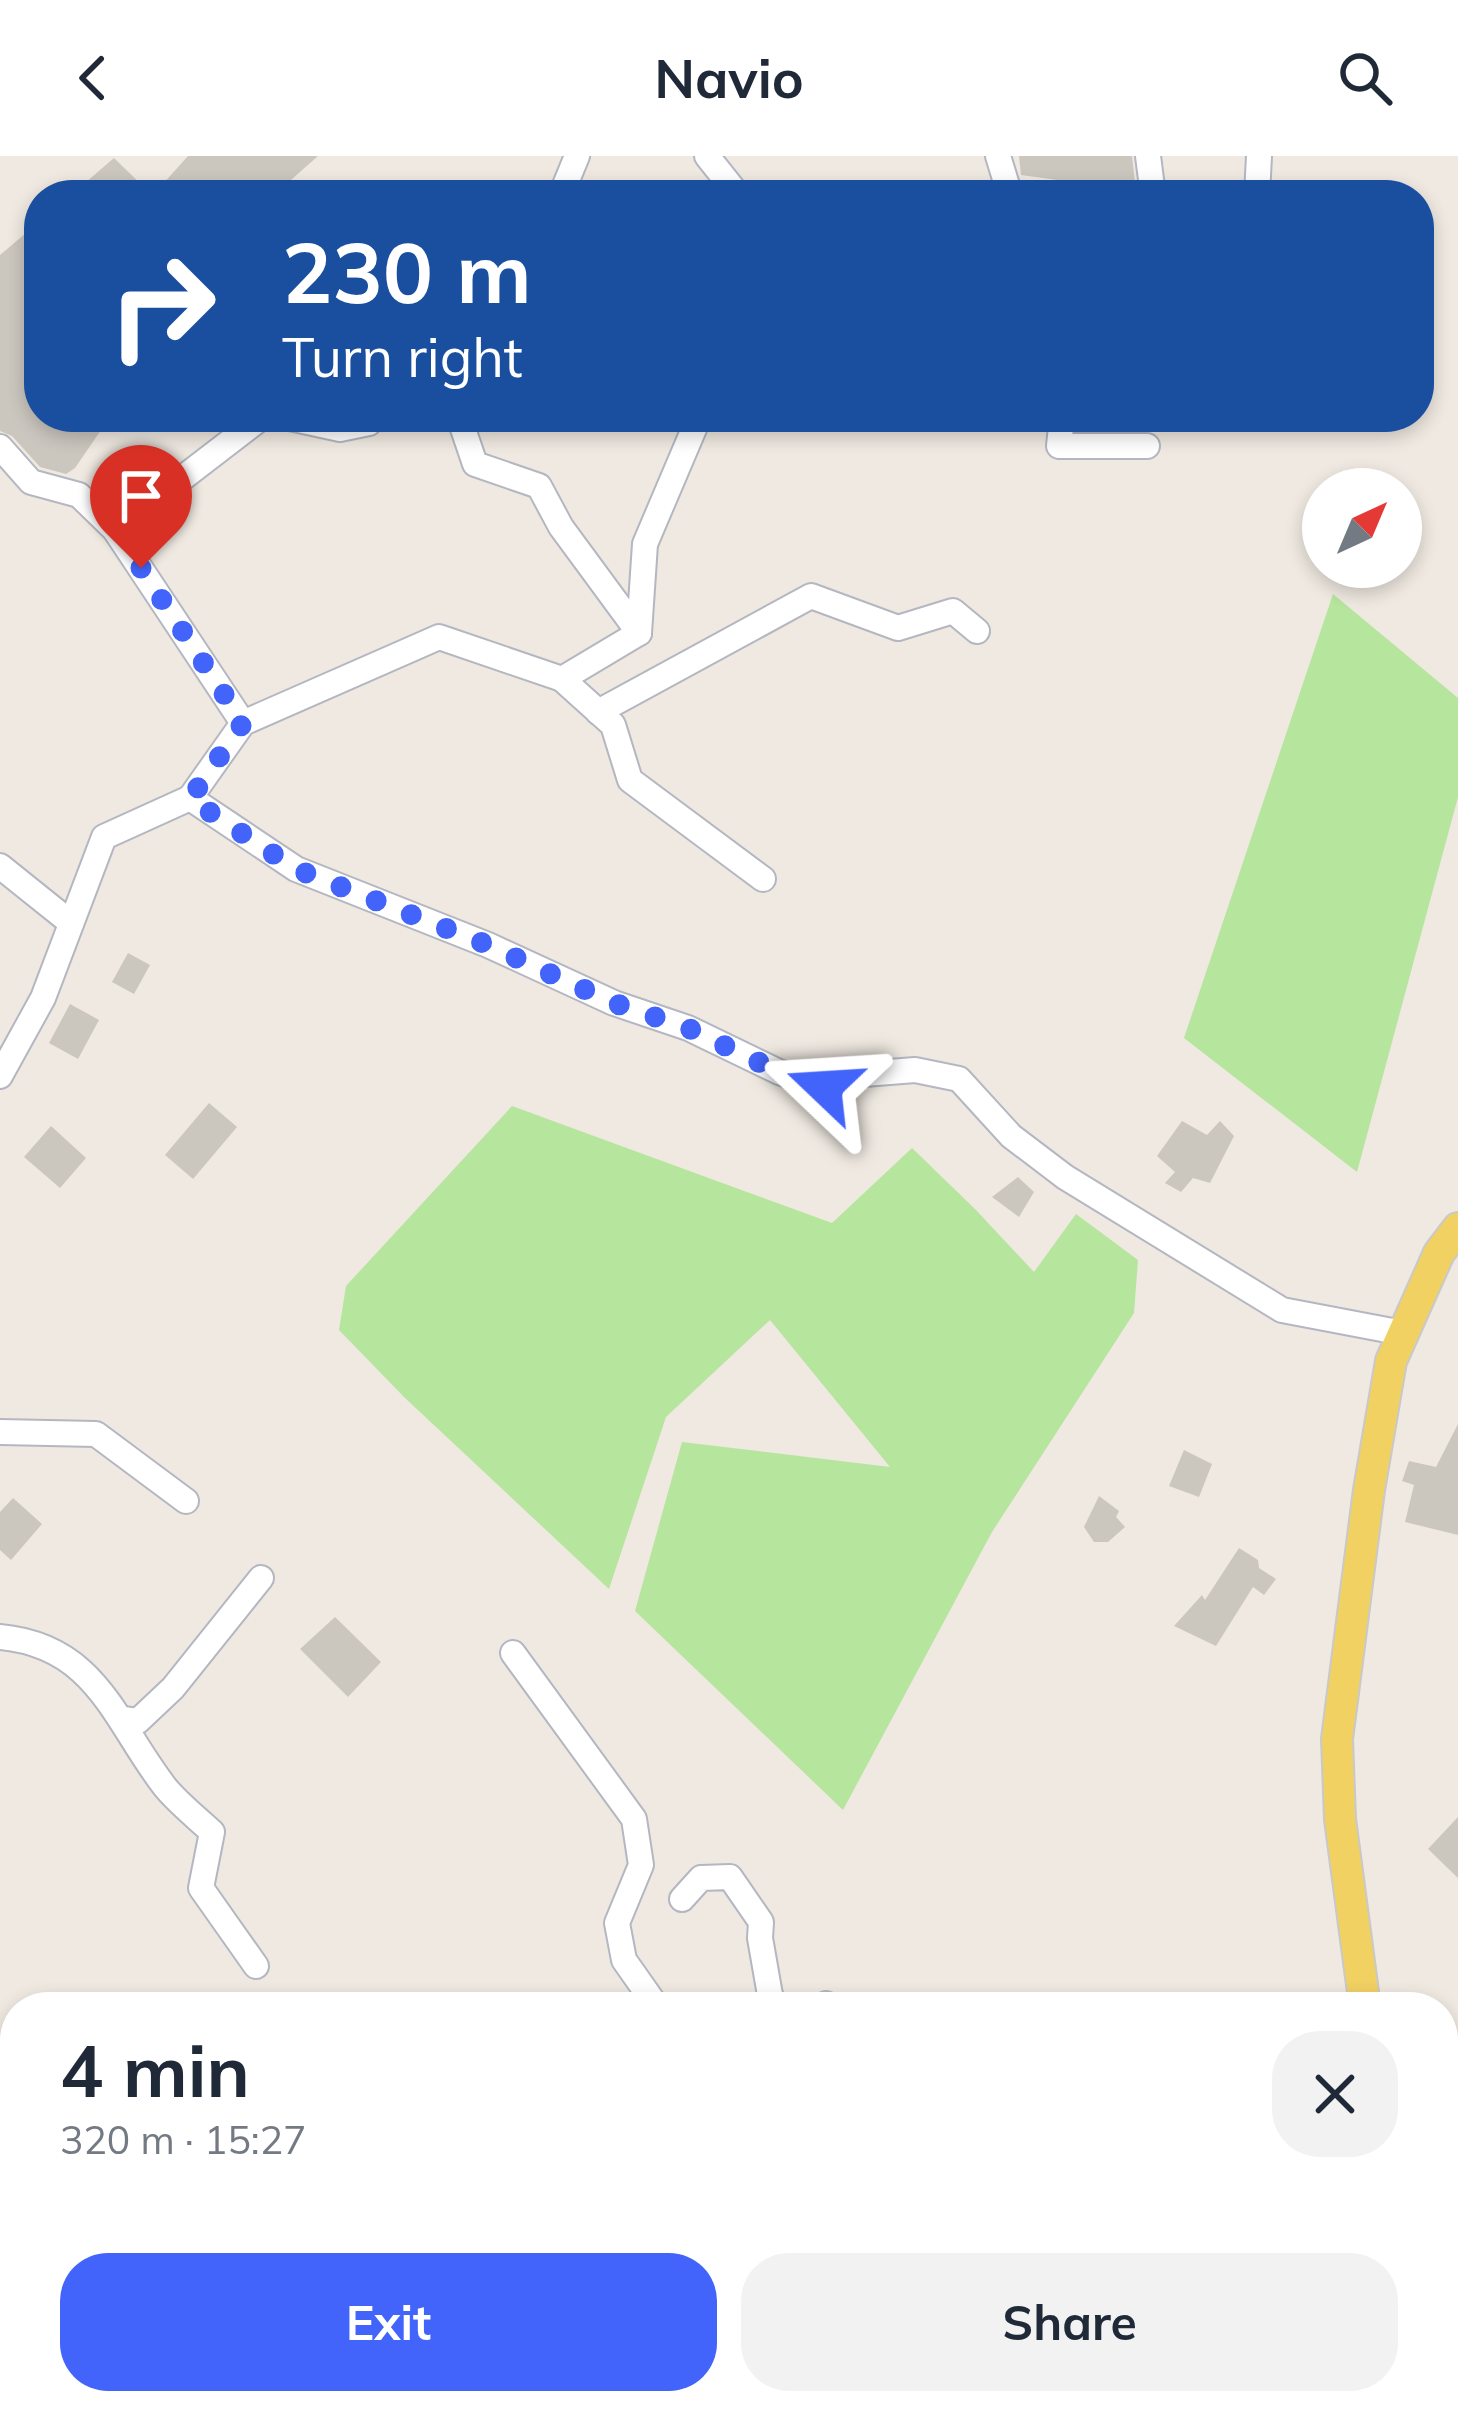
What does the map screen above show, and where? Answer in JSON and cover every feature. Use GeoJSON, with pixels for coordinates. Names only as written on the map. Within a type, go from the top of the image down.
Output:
{"type":"FeatureCollection","features":[{"type":"Feature","properties":{"kind":"main road"},"geometry":{"type":"LineString","coordinates":[[1363,1992],[1340,1819],[1337,1739],[1391,1361],[1439,1253],[1458,1228]]}},
{"type":"Feature","properties":{"kind":"street"},"geometry":{"type":"LineString","coordinates":[[707,156],[726,180]]}},
{"type":"Feature","properties":{"kind":"street"},"geometry":{"type":"LineString","coordinates":[[115,530],[242,432]]}},
{"type":"Feature","properties":{"kind":"street"},"geometry":{"type":"LineString","coordinates":[[464,432],[475,464],[539,486],[561,527],[639,633]]}},
{"type":"Feature","properties":{"kind":"street"},"geometry":{"type":"LineString","coordinates":[[639,633],[644,544],[693,432]]}},
{"type":"Feature","properties":{"kind":"street"},"geometry":{"type":"LineString","coordinates":[[1060,432],[1059,446],[1147,446]]}},
{"type":"Feature","properties":{"kind":"street"},"geometry":{"type":"LineString","coordinates":[[0,448],[31,482],[79,495],[115,530],[243,723]]}},
{"type":"Feature","properties":{"kind":"street"},"geometry":{"type":"LineString","coordinates":[[598,712],[811,596],[898,628],[953,611],[977,631]]}},
{"type":"Feature","properties":{"kind":"street"},"geometry":{"type":"LineString","coordinates":[[562,680],[639,633]]}},
{"type":"Feature","properties":{"kind":"street"},"geometry":{"type":"LineString","coordinates":[[0,1076],[43,998],[104,837],[190,799],[243,723],[439,637],[562,680],[613,725],[630,780],[763,879]]}},
{"type":"Feature","properties":{"kind":"street"},"geometry":{"type":"LineString","coordinates":[[190,799],[296,869],[488,945],[614,1003],[688,1028],[779,1072],[824,1087],[864,1073],[915,1070],[959,1079],[1011,1136],[1065,1178],[1282,1310],[1403,1333]]}},
{"type":"Feature","properties":{"kind":"street"},"geometry":{"type":"LineString","coordinates":[[0,866],[71,923]]}},
{"type":"Feature","properties":{"kind":"street"},"geometry":{"type":"LineString","coordinates":[[0,1432],[96,1434],[186,1501]]}},
{"type":"Feature","properties":{"kind":"street"},"geometry":{"type":"LineString","coordinates":[[123,1719],[138,1721],[173,1688],[262,1578]]}},
{"type":"Feature","properties":{"kind":"street"},"geometry":{"type":"LineString","coordinates":[[0,1637],[58,1651],[92,1680],[166,1788],[212,1832],[201,1888],[256,1966]]}},
{"type":"Feature","properties":{"kind":"street"},"geometry":{"type":"LineString","coordinates":[[513,1653],[634,1820],[641,1865],[617,1923],[624,1960],[646,1992]]}},
{"type":"Feature","properties":{"kind":"street"},"geometry":{"type":"LineString","coordinates":[[682,1899],[700,1878],[730,1877],[761,1922],[769,1992]]}},
{"type":"Feature","properties":{"kind":"green space"},"geometry":{"type":"Polygon","coordinates":[[[1333,594],[1458,698],[1458,797],[1357,1172],[1184,1038],[1333,594]]]}},
{"type":"Feature","properties":{"kind":"green space"},"geometry":{"type":"Polygon","coordinates":[[[512,1106],[832,1223],[912,1148],[1034,1272],[1076,1214],[1138,1260],[1134,1313],[992,1532],[843,1810],[635,1611],[682,1442],[890,1467],[770,1320],[666,1417],[609,1589],[339,1330],[346,1286],[512,1106]]]}},
{"type":"Feature","properties":{"kind":"building"},"geometry":{"type":"Polygon","coordinates":[[[188,156],[318,156],[291,180],[166,180],[188,156]]]}},
{"type":"Feature","properties":{"kind":"building"},"geometry":{"type":"Polygon","coordinates":[[[1019,156],[1132,156],[1135,180],[1057,180],[1021,175],[1019,156]]]}},
{"type":"Feature","properties":{"kind":"building"},"geometry":{"type":"Polygon","coordinates":[[[114,158],[137,180],[88,180],[114,158]]]}},
{"type":"Feature","properties":{"kind":"building"},"geometry":{"type":"Polygon","coordinates":[[[24,235],[24,432],[100,432],[66,474],[40,467],[12,436],[0,431],[0,255],[24,235]]]}},
{"type":"Feature","properties":{"kind":"building"},"geometry":{"type":"Polygon","coordinates":[[[128,953],[150,965],[134,994],[112,982],[128,953]]]}},
{"type":"Feature","properties":{"kind":"building"},"geometry":{"type":"Polygon","coordinates":[[[70,1004],[99,1020],[78,1059],[49,1043],[70,1004]]]}},
{"type":"Feature","properties":{"kind":"building"},"geometry":{"type":"Polygon","coordinates":[[[209,1103],[237,1127],[193,1179],[165,1155],[209,1103]]]}},
{"type":"Feature","properties":{"kind":"building"},"geometry":{"type":"Polygon","coordinates":[[[1182,1121],[1207,1135],[1220,1121],[1234,1136],[1210,1183],[1193,1178],[1181,1192],[1165,1183],[1175,1172],[1157,1156],[1182,1121]]]}},
{"type":"Feature","properties":{"kind":"building"},"geometry":{"type":"Polygon","coordinates":[[[51,1126],[86,1158],[60,1188],[24,1157],[51,1126]]]}},
{"type":"Feature","properties":{"kind":"building"},"geometry":{"type":"Polygon","coordinates":[[[1018,1177],[1034,1192],[1019,1217],[992,1197],[1018,1177]]]}},
{"type":"Feature","properties":{"kind":"building"},"geometry":{"type":"Polygon","coordinates":[[[1458,1424],[1458,1535],[1405,1522],[1414,1485],[1402,1481],[1409,1461],[1436,1467],[1458,1424]]]}},
{"type":"Feature","properties":{"kind":"building"},"geometry":{"type":"Polygon","coordinates":[[[1184,1450],[1212,1464],[1199,1497],[1169,1486],[1184,1450]]]}},
{"type":"Feature","properties":{"kind":"building"},"geometry":{"type":"Polygon","coordinates":[[[1099,1496],[1119,1511],[1116,1517],[1125,1527],[1108,1542],[1094,1542],[1084,1527],[1099,1496]]]}},
{"type":"Feature","properties":{"kind":"building"},"geometry":{"type":"Polygon","coordinates":[[[13,1498],[42,1524],[11,1560],[0,1550],[0,1512],[13,1498]]]}},
{"type":"Feature","properties":{"kind":"building"},"geometry":{"type":"Polygon","coordinates":[[[1239,1548],[1276,1579],[1264,1595],[1253,1587],[1216,1646],[1174,1626],[1202,1595],[1205,1600],[1239,1548]]]}},
{"type":"Feature","properties":{"kind":"building"},"geometry":{"type":"Polygon","coordinates":[[[335,1617],[381,1662],[348,1697],[300,1649],[335,1617]]]}},
{"type":"Feature","properties":{"kind":"building"},"geometry":{"type":"Polygon","coordinates":[[[1458,1817],[1458,1878],[1428,1849],[1458,1817]]]}},
{"type":"Feature","properties":{"kind":"route"},"geometry":{"type":"LineString","coordinates":[[141,568],[243,723],[190,799],[296,869],[824,1087]]}}]}
